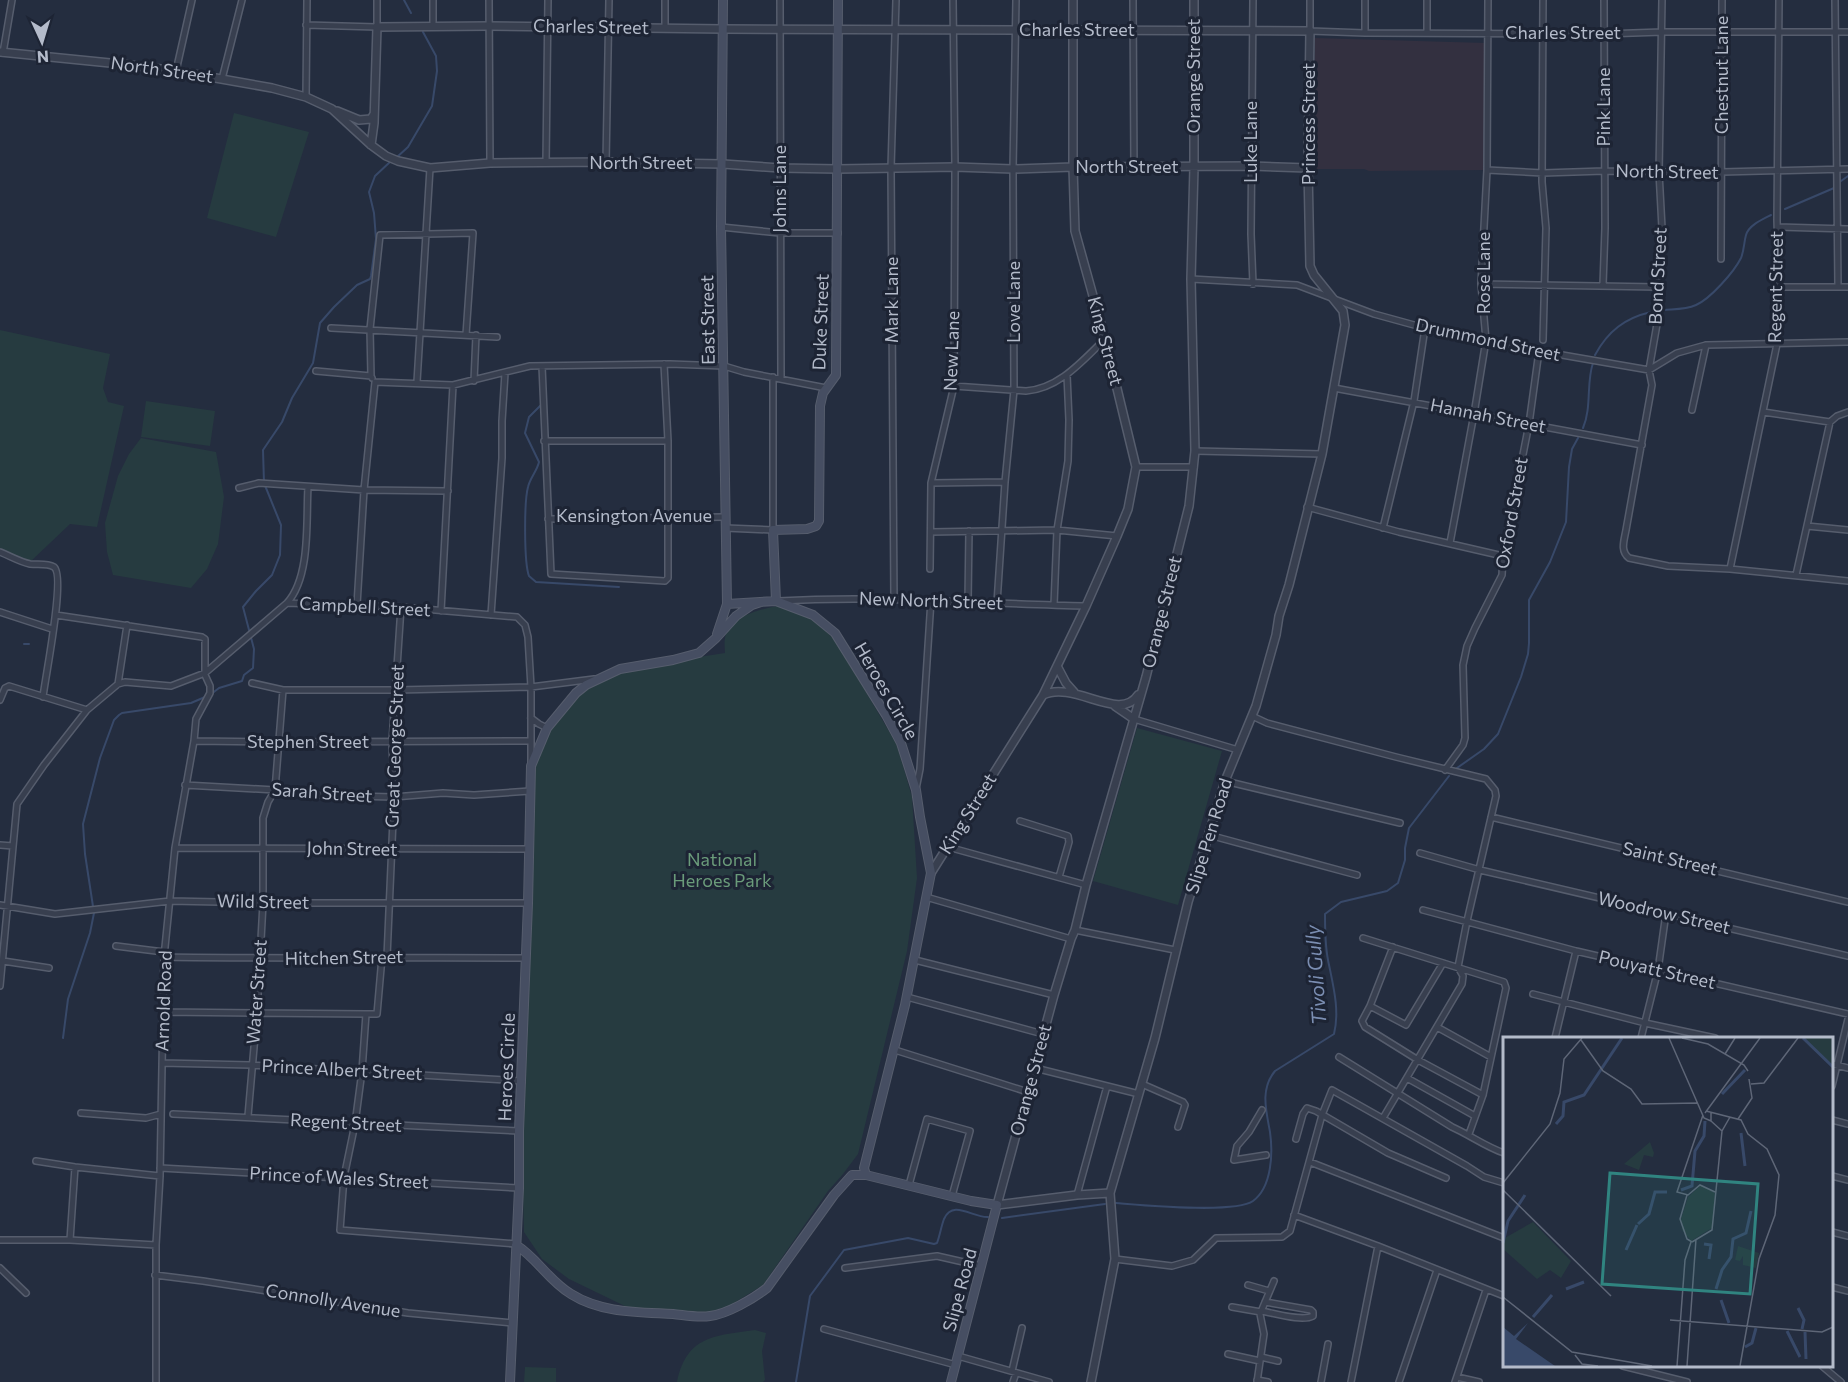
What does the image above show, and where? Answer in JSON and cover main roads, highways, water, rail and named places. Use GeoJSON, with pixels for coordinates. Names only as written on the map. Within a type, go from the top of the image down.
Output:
{"type":"FeatureCollection","features":[{"type":"Feature","properties":{"kind":"main road","name":"East Street"},"geometry":{"type":"LineString","coordinates":[[717,637],[727,604],[721,227],[723,0]]}},
{"type":"Feature","properties":{"kind":"main road","name":"Duke Street"},"geometry":{"type":"LineString","coordinates":[[776,601],[773,530],[807,529],[816,526],[819,521],[820,406],[823,393],[836,375],[837,0]]}},
{"type":"Feature","properties":{"kind":"main road","name":"Heroes Circle"},"geometry":{"type":"LineString","coordinates":[[727,604],[776,601],[813,615],[835,633],[901,743],[916,790],[932,873],[895,1050],[864,1168],[866,1176]]}},
{"type":"Feature","properties":{"kind":"main road","name":"Heroes Circle"},"geometry":{"type":"LineString","coordinates":[[510,1382],[519,1188],[531,766],[547,728],[576,693],[598,678],[620,669],[699,653],[742,611],[761,602]]}},
{"type":"Feature","properties":{"kind":"main road"},"geometry":{"type":"LineString","coordinates":[[516,1245],[525,1250],[555,1282],[570,1294],[592,1305],[635,1312],[709,1316],[755,1298],[767,1288],[834,1195],[852,1175],[866,1176]]}},
{"type":"Feature","properties":{"kind":"main road","name":"Slipe Road"},"geometry":{"type":"LineString","coordinates":[[866,1176],[997,1205],[951,1382]]}},
{"type":"Feature","properties":{"kind":"waterway"},"geometry":{"type":"LineString","coordinates":[[404,0],[411,13]]}},
{"type":"Feature","properties":{"kind":"waterway"},"geometry":{"type":"LineString","coordinates":[[396,158],[408,147],[432,106],[437,71],[436,56],[423,32]]}},
{"type":"Feature","properties":{"kind":"waterway"},"geometry":{"type":"LineString","coordinates":[[210,695],[219,688],[242,681],[244,675],[253,668],[254,649],[243,607],[272,575],[280,555],[281,525],[264,483],[263,450],[282,422],[292,398],[313,363],[320,323],[357,285],[370,279],[376,239],[374,213],[369,192],[375,176],[391,161]]}},
{"type":"Feature","properties":{"kind":"waterway","name":"Tivoli Gully"},"geometry":{"type":"LineString","coordinates":[[1841,181],[1848,176]]}},
{"type":"Feature","properties":{"kind":"waterway","name":"Tivoli Gully"},"geometry":{"type":"LineString","coordinates":[[1785,209],[1834,188]]}},
{"type":"Feature","properties":{"kind":"waterway","name":"Tivoli Gully"},"geometry":{"type":"LineString","coordinates":[[1663,310],[1692,307],[1708,297],[1738,264],[1750,228],[1771,215]]}},
{"type":"Feature","properties":{"kind":"waterway","name":"Tivoli Gully"},"geometry":{"type":"LineString","coordinates":[[1595,355],[1618,327],[1633,318],[1651,312]]}},
{"type":"Feature","properties":{"kind":"waterway","name":"Tivoli Gully"},"geometry":{"type":"LineString","coordinates":[[1583,428],[1593,363]]}},
{"type":"Feature","properties":{"kind":"waterway"},"geometry":{"type":"LineString","coordinates":[[541,405],[529,417],[525,433],[539,462],[529,484],[527,495],[525,546],[529,576],[536,582],[619,587]]}},
{"type":"Feature","properties":{"kind":"waterway","name":"Tivoli Gully"},"geometry":{"type":"LineString","coordinates":[[1457,768],[1484,749],[1498,734],[1521,677],[1528,654],[1529,600],[1550,562],[1566,522],[1569,467],[1572,449],[1578,438]]}},
{"type":"Feature","properties":{"kind":"waterway"},"geometry":{"type":"LineString","coordinates":[[24,644],[29,644]]}},
{"type":"Feature","properties":{"kind":"waterway"},"geometry":{"type":"LineString","coordinates":[[63,1038],[68,999],[90,933],[94,913],[83,824],[100,758],[114,720],[122,713],[191,703],[205,697]]}},
{"type":"Feature","properties":{"kind":"waterway","name":"Tivoli Gully"},"geometry":{"type":"LineString","coordinates":[[1116,1203],[1188,1208],[1228,1207],[1243,1205],[1253,1201],[1259,1195],[1268,1179],[1271,1159],[1271,1140],[1265,1100],[1270,1078],[1275,1071],[1334,1034],[1336,1007],[1326,949],[1325,914],[1341,902],[1387,891],[1398,883],[1405,860],[1409,828],[1449,776]]}},
{"type":"Feature","properties":{"kind":"waterway","name":"Tivoli Gully"},"geometry":{"type":"LineString","coordinates":[[1002,1218],[1105,1204]]}},
{"type":"Feature","properties":{"kind":"waterway","name":"Tivoli Gully"},"geometry":{"type":"LineString","coordinates":[[796,1382],[810,1296],[844,1250],[908,1238],[937,1243],[944,1219],[953,1210],[988,1217]]}},
{"type":"Feature","properties":{"kind":"park label","name":"National Heroes Park"},"geometry":{"type":"Point","coordinates":[722,870]}}]}
